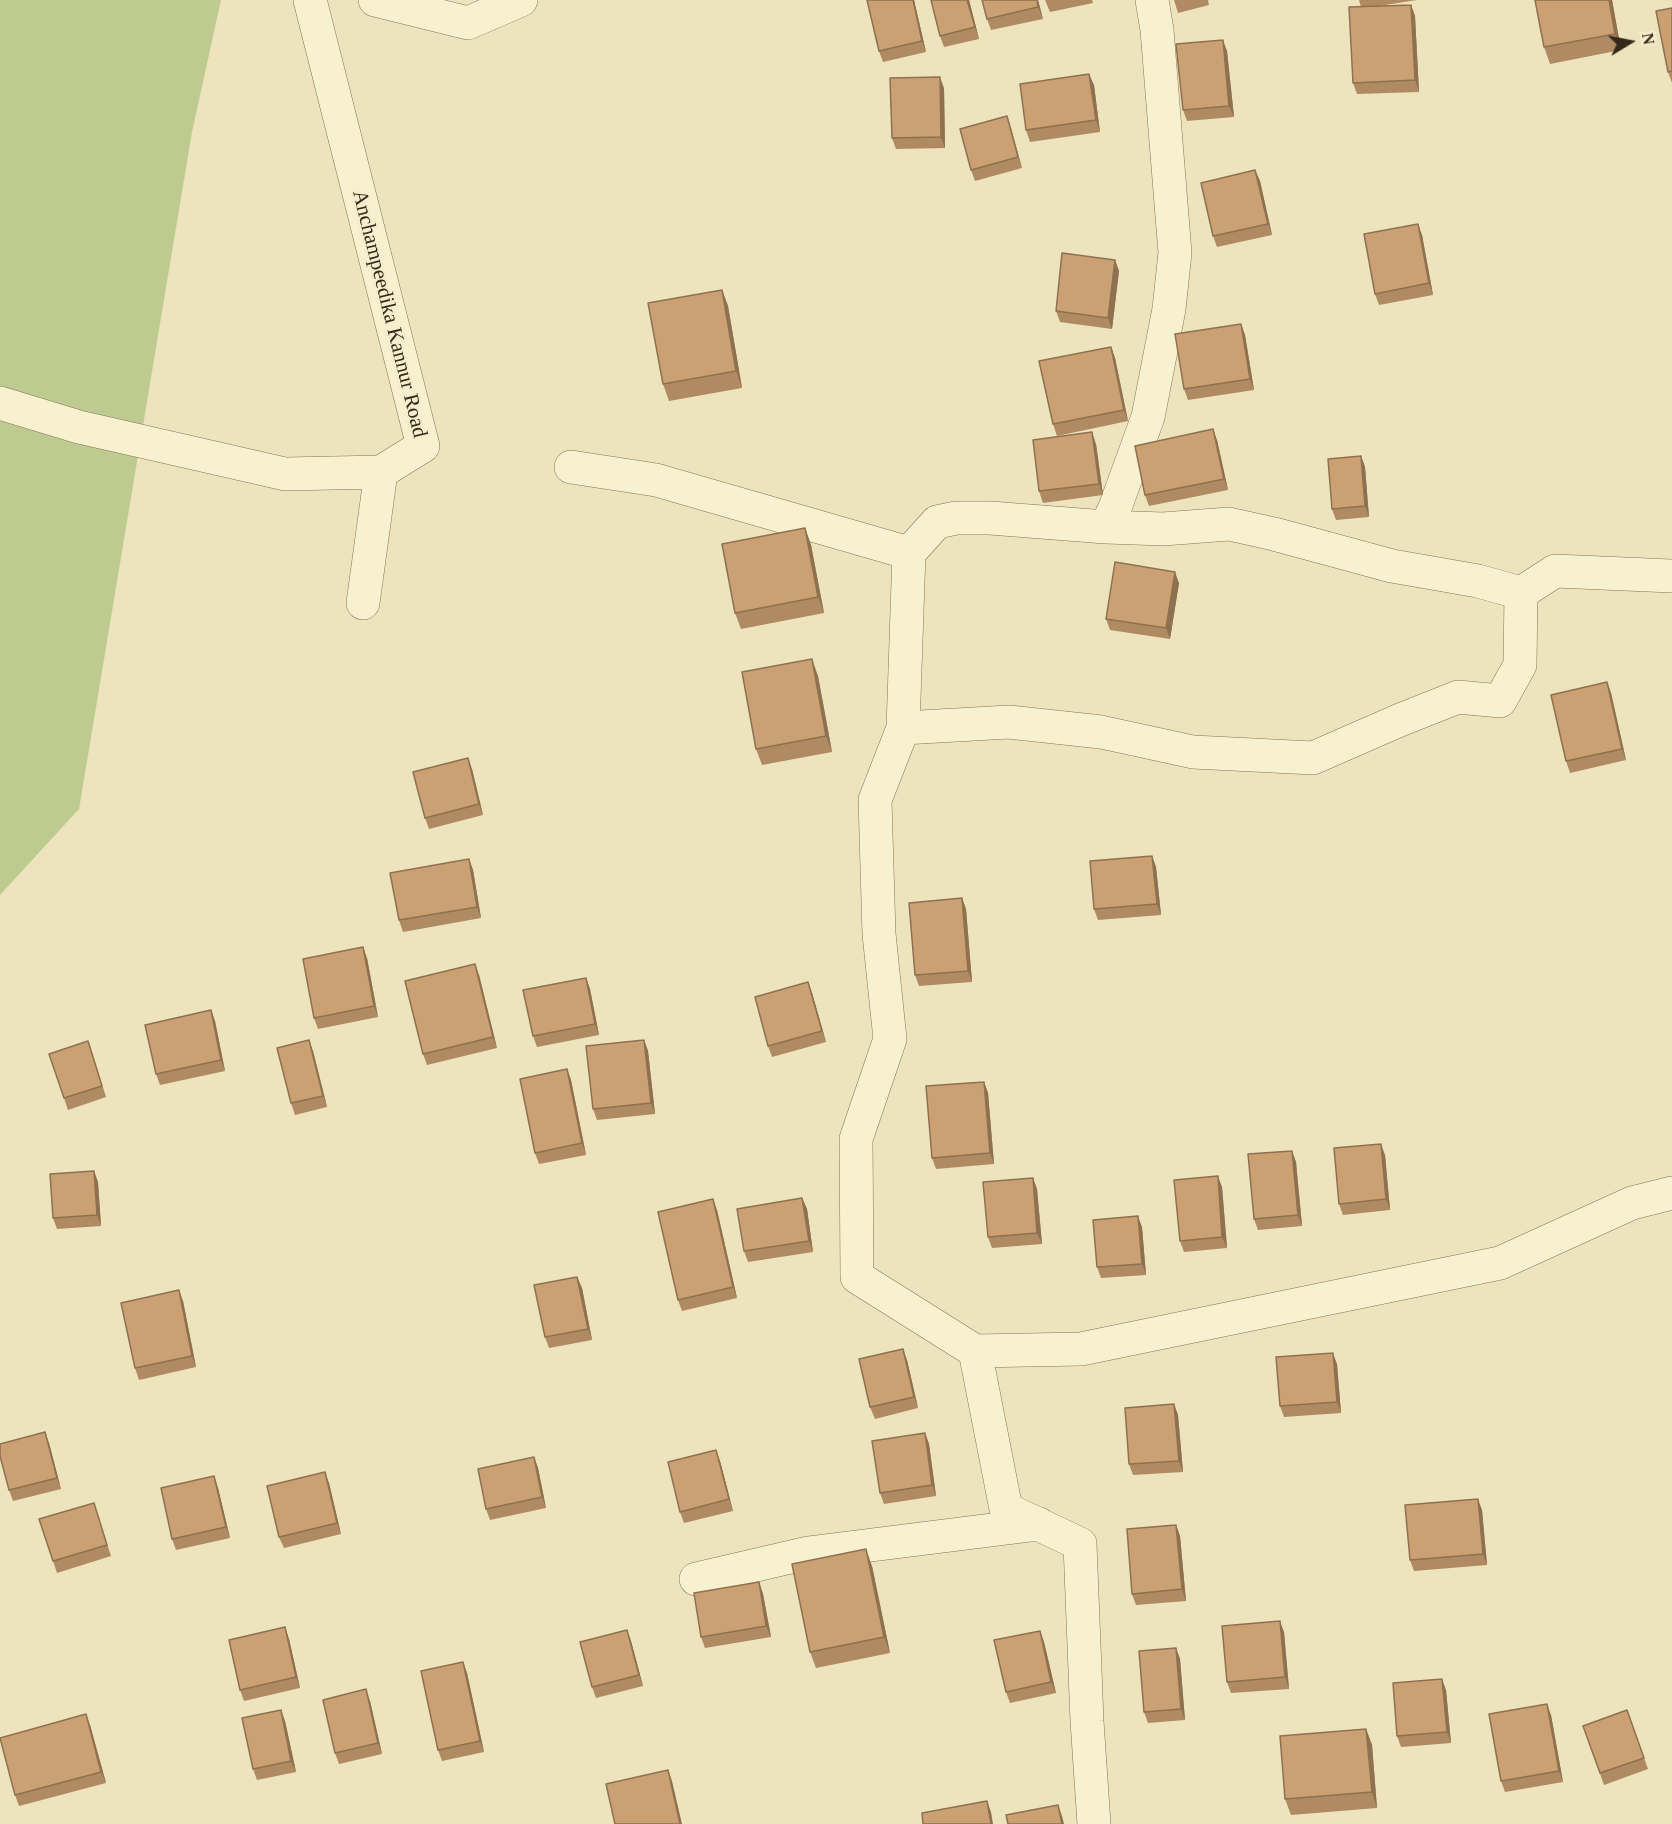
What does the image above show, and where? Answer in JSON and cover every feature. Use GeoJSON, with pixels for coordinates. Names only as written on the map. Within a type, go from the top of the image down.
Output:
{"type":"FeatureCollection","features":[{"type":"Feature","properties":{"kind":"street","name":"Anchampeedika Kannur Road"},"geometry":{"type":"LineString","coordinates":[[310,0],[423,446],[381,472]]}},
{"type":"Feature","properties":{"kind":"street"},"geometry":{"type":"LineString","coordinates":[[375,0],[468,23],[521,0]]}},
{"type":"Feature","properties":{"kind":"street"},"geometry":{"type":"LineString","coordinates":[[1106,527],[1148,417],[1169,309],[1175,254],[1157,30],[1152,0]]}},
{"type":"Feature","properties":{"kind":"street"},"geometry":{"type":"LineString","coordinates":[[0,403],[80,427],[285,474],[381,472],[363,603]]}},
{"type":"Feature","properties":{"kind":"street"},"geometry":{"type":"LineString","coordinates":[[571,467],[656,480],[909,553]]}},
{"type":"Feature","properties":{"kind":"street"},"geometry":{"type":"LineString","coordinates":[[1672,576],[1556,571],[1521,593],[1478,581],[1392,566],[1229,524],[1163,529],[990,518],[956,518],[937,522],[909,553],[903,728],[875,800],[879,934],[890,1039],[856,1139],[857,1277],[975,1351],[1081,1349],[1500,1263],[1632,1203],[1672,1193]]}},
{"type":"Feature","properties":{"kind":"street"},"geometry":{"type":"LineString","coordinates":[[903,728],[1009,722],[1101,732],[1193,752],[1313,758],[1458,697],[1500,701],[1520,665],[1521,593]]}},
{"type":"Feature","properties":{"kind":"street"},"geometry":{"type":"LineString","coordinates":[[975,1351],[1006,1509],[1080,1544],[1094,1824]]}},
{"type":"Feature","properties":{"kind":"street"},"geometry":{"type":"LineString","coordinates":[[696,1579],[808,1553],[1039,1524]]}},
{"type":"Feature","properties":{"kind":"green space"},"geometry":{"type":"Polygon","coordinates":[[[0,0],[221,0],[192,132],[79,809],[0,895],[0,0]]]}},
{"type":"Feature","properties":{"kind":"building"},"geometry":{"type":"Polygon","coordinates":[[[867,0],[913,0],[922,41],[879,51],[867,0]]]}},
{"type":"Feature","properties":{"kind":"building"},"geometry":{"type":"Polygon","coordinates":[[[931,0],[967,0],[975,27],[940,36],[931,0]]]}},
{"type":"Feature","properties":{"kind":"building"},"geometry":{"type":"Polygon","coordinates":[[[982,0],[1037,0],[1038,7],[987,19],[982,0]]]}},
{"type":"Feature","properties":{"kind":"building"},"geometry":{"type":"Polygon","coordinates":[[[1535,0],[1609,0],[1615,34],[1544,47],[1535,0]]]}},
{"type":"Feature","properties":{"kind":"building"},"geometry":{"type":"Polygon","coordinates":[[[1411,5],[1415,80],[1353,83],[1349,7],[1411,5]]]}},
{"type":"Feature","properties":{"kind":"building"},"geometry":{"type":"Polygon","coordinates":[[[1672,8],[1672,71],[1668,72],[1656,11],[1672,8]]]}},
{"type":"Feature","properties":{"kind":"building"},"geometry":{"type":"Polygon","coordinates":[[[1223,40],[1229,106],[1183,110],[1176,44],[1223,40]]]}},
{"type":"Feature","properties":{"kind":"building"},"geometry":{"type":"Polygon","coordinates":[[[1089,74],[1096,120],[1026,130],[1020,84],[1089,74]]]}},
{"type":"Feature","properties":{"kind":"building"},"geometry":{"type":"Polygon","coordinates":[[[940,77],[941,137],[892,138],[890,78],[940,77]]]}},
{"type":"Feature","properties":{"kind":"building"},"geometry":{"type":"Polygon","coordinates":[[[1007,116],[1018,157],[971,170],[960,129],[1007,116]]]}},
{"type":"Feature","properties":{"kind":"building"},"geometry":{"type":"Polygon","coordinates":[[[1255,170],[1268,224],[1213,236],[1201,183],[1255,170]]]}},
{"type":"Feature","properties":{"kind":"building"},"geometry":{"type":"Polygon","coordinates":[[[1418,224],[1429,283],[1375,294],[1364,234],[1418,224]]]}},
{"type":"Feature","properties":{"kind":"building"},"geometry":{"type":"Polygon","coordinates":[[[1062,253],[1115,260],[1108,318],[1056,311],[1062,253]]]}},
{"type":"Feature","properties":{"kind":"building"},"geometry":{"type":"Polygon","coordinates":[[[722,290],[736,371],[663,384],[648,303],[722,290]]]}},
{"type":"Feature","properties":{"kind":"building"},"geometry":{"type":"Polygon","coordinates":[[[1241,324],[1250,379],[1184,389],[1175,334],[1241,324]]]}},
{"type":"Feature","properties":{"kind":"building"},"geometry":{"type":"Polygon","coordinates":[[[1111,347],[1124,410],[1053,424],[1039,361],[1111,347]]]}},
{"type":"Feature","properties":{"kind":"building"},"geometry":{"type":"Polygon","coordinates":[[[1213,429],[1224,479],[1145,495],[1135,446],[1213,429]]]}},
{"type":"Feature","properties":{"kind":"building"},"geometry":{"type":"Polygon","coordinates":[[[1092,432],[1099,484],[1039,491],[1033,440],[1092,432]]]}},
{"type":"Feature","properties":{"kind":"building"},"geometry":{"type":"Polygon","coordinates":[[[1361,456],[1365,506],[1332,509],[1328,459],[1361,456]]]}},
{"type":"Feature","properties":{"kind":"building"},"geometry":{"type":"Polygon","coordinates":[[[805,528],[818,597],[735,613],[722,544],[805,528]]]}},
{"type":"Feature","properties":{"kind":"building"},"geometry":{"type":"Polygon","coordinates":[[[1115,562],[1175,572],[1166,628],[1106,619],[1115,562]]]}},
{"type":"Feature","properties":{"kind":"building"},"geometry":{"type":"Polygon","coordinates":[[[812,659],[826,736],[756,749],[742,672],[812,659]]]}},
{"type":"Feature","properties":{"kind":"building"},"geometry":{"type":"Polygon","coordinates":[[[1607,682],[1622,749],[1566,761],[1551,695],[1607,682]]]}},
{"type":"Feature","properties":{"kind":"building"},"geometry":{"type":"Polygon","coordinates":[[[468,758],[479,804],[425,818],[413,772],[468,758]]]}},
{"type":"Feature","properties":{"kind":"building"},"geometry":{"type":"Polygon","coordinates":[[[1152,856],[1157,904],[1094,909],[1090,861],[1152,856]]]}},
{"type":"Feature","properties":{"kind":"building"},"geometry":{"type":"Polygon","coordinates":[[[469,859],[477,907],[399,920],[390,873],[469,859]]]}},
{"type":"Feature","properties":{"kind":"building"},"geometry":{"type":"Polygon","coordinates":[[[962,898],[968,971],[915,975],[909,903],[962,898]]]}},
{"type":"Feature","properties":{"kind":"building"},"geometry":{"type":"Polygon","coordinates":[[[363,947],[374,1006],[314,1018],[303,959],[363,947]]]}},
{"type":"Feature","properties":{"kind":"building"},"geometry":{"type":"Polygon","coordinates":[[[475,964],[493,1037],[423,1054],[405,981],[475,964]]]}},
{"type":"Feature","properties":{"kind":"building"},"geometry":{"type":"Polygon","coordinates":[[[586,978],[595,1024],[533,1036],[523,990],[586,978]]]}},
{"type":"Feature","properties":{"kind":"building"},"geometry":{"type":"Polygon","coordinates":[[[808,982],[822,1031],[768,1046],[755,997],[808,982]]]}},
{"type":"Feature","properties":{"kind":"building"},"geometry":{"type":"Polygon","coordinates":[[[211,1010],[221,1060],[156,1074],[145,1025],[211,1010]]]}},
{"type":"Feature","properties":{"kind":"building"},"geometry":{"type":"Polygon","coordinates":[[[309,1040],[323,1096],[291,1103],[277,1048],[309,1040]]]}},
{"type":"Feature","properties":{"kind":"building"},"geometry":{"type":"Polygon","coordinates":[[[644,1040],[651,1103],[593,1109],[586,1046],[644,1040]]]}},
{"type":"Feature","properties":{"kind":"building"},"geometry":{"type":"Polygon","coordinates":[[[88,1041],[102,1086],[64,1098],[49,1054],[88,1041]]]}},
{"type":"Feature","properties":{"kind":"building"},"geometry":{"type":"Polygon","coordinates":[[[567,1069],[582,1143],[535,1153],[520,1079],[567,1069]]]}},
{"type":"Feature","properties":{"kind":"building"},"geometry":{"type":"Polygon","coordinates":[[[984,1082],[990,1153],[932,1158],[926,1086],[984,1082]]]}},
{"type":"Feature","properties":{"kind":"building"},"geometry":{"type":"Polygon","coordinates":[[[1381,1144],[1386,1199],[1339,1204],[1334,1148],[1381,1144]]]}},
{"type":"Feature","properties":{"kind":"building"},"geometry":{"type":"Polygon","coordinates":[[[1292,1151],[1298,1215],[1254,1219],[1248,1154],[1292,1151]]]}},
{"type":"Feature","properties":{"kind":"building"},"geometry":{"type":"Polygon","coordinates":[[[94,1171],[97,1215],[53,1218],[50,1174],[94,1171]]]}},
{"type":"Feature","properties":{"kind":"building"},"geometry":{"type":"Polygon","coordinates":[[[1218,1176],[1222,1237],[1180,1241],[1174,1180],[1218,1176]]]}},
{"type":"Feature","properties":{"kind":"building"},"geometry":{"type":"Polygon","coordinates":[[[1033,1178],[1037,1233],[988,1237],[983,1182],[1033,1178]]]}},
{"type":"Feature","properties":{"kind":"building"},"geometry":{"type":"Polygon","coordinates":[[[802,1198],[809,1241],[744,1251],[737,1209],[802,1198]]]}},
{"type":"Feature","properties":{"kind":"building"},"geometry":{"type":"Polygon","coordinates":[[[713,1199],[733,1287],[678,1300],[658,1212],[713,1199]]]}},
{"type":"Feature","properties":{"kind":"building"},"geometry":{"type":"Polygon","coordinates":[[[1138,1216],[1142,1264],[1097,1267],[1093,1220],[1138,1216]]]}},
{"type":"Feature","properties":{"kind":"building"},"geometry":{"type":"Polygon","coordinates":[[[577,1277],[588,1329],[545,1337],[534,1285],[577,1277]]]}},
{"type":"Feature","properties":{"kind":"building"},"geometry":{"type":"Polygon","coordinates":[[[179,1290],[192,1356],[135,1368],[121,1303],[179,1290]]]}},
{"type":"Feature","properties":{"kind":"building"},"geometry":{"type":"Polygon","coordinates":[[[903,1349],[914,1397],[870,1407],[859,1359],[903,1349]]]}},
{"type":"Feature","properties":{"kind":"building"},"geometry":{"type":"Polygon","coordinates":[[[1333,1353],[1337,1402],[1280,1406],[1276,1357],[1333,1353]]]}},
{"type":"Feature","properties":{"kind":"building"},"geometry":{"type":"Polygon","coordinates":[[[1174,1404],[1179,1461],[1129,1464],[1125,1408],[1174,1404]]]}},
{"type":"Feature","properties":{"kind":"building"},"geometry":{"type":"Polygon","coordinates":[[[45,1432],[57,1478],[9,1490],[0,1456],[0,1444],[45,1432]]]}},
{"type":"Feature","properties":{"kind":"building"},"geometry":{"type":"Polygon","coordinates":[[[925,1433],[932,1485],[880,1493],[872,1441],[925,1433]]]}},
{"type":"Feature","properties":{"kind":"building"},"geometry":{"type":"Polygon","coordinates":[[[716,1450],[729,1499],[680,1512],[668,1462],[716,1450]]]}},
{"type":"Feature","properties":{"kind":"building"},"geometry":{"type":"Polygon","coordinates":[[[534,1457],[542,1497],[486,1509],[478,1469],[534,1457]]]}},
{"type":"Feature","properties":{"kind":"building"},"geometry":{"type":"Polygon","coordinates":[[[325,1472],[337,1523],[279,1537],[267,1486],[325,1472]]]}},
{"type":"Feature","properties":{"kind":"building"},"geometry":{"type":"Polygon","coordinates":[[[214,1476],[226,1527],[172,1539],[161,1488],[214,1476]]]}},
{"type":"Feature","properties":{"kind":"building"},"geometry":{"type":"Polygon","coordinates":[[[1478,1499],[1483,1554],[1410,1560],[1405,1505],[1478,1499]]]}},
{"type":"Feature","properties":{"kind":"building"},"geometry":{"type":"Polygon","coordinates":[[[94,1503],[107,1545],[53,1561],[39,1519],[94,1503]]]}},
{"type":"Feature","properties":{"kind":"building"},"geometry":{"type":"Polygon","coordinates":[[[1176,1525],[1182,1589],[1132,1594],[1127,1529],[1176,1525]]]}},
{"type":"Feature","properties":{"kind":"building"},"geometry":{"type":"Polygon","coordinates":[[[866,1549],[884,1637],[810,1652],[792,1564],[866,1549]]]}},
{"type":"Feature","properties":{"kind":"building"},"geometry":{"type":"Polygon","coordinates":[[[759,1582],[766,1626],[701,1637],[694,1593],[759,1582]]]}},
{"type":"Feature","properties":{"kind":"building"},"geometry":{"type":"Polygon","coordinates":[[[1280,1621],[1285,1677],[1227,1682],[1222,1626],[1280,1621]]]}},
{"type":"Feature","properties":{"kind":"building"},"geometry":{"type":"Polygon","coordinates":[[[285,1627],[296,1677],[240,1690],[229,1640],[285,1627]]]}},
{"type":"Feature","properties":{"kind":"building"},"geometry":{"type":"Polygon","coordinates":[[[627,1630],[639,1675],[592,1687],[580,1642],[627,1630]]]}},
{"type":"Feature","properties":{"kind":"building"},"geometry":{"type":"Polygon","coordinates":[[[1040,1631],[1051,1682],[1006,1692],[994,1640],[1040,1631]]]}},
{"type":"Feature","properties":{"kind":"building"},"geometry":{"type":"Polygon","coordinates":[[[1176,1648],[1181,1709],[1144,1712],[1139,1651],[1176,1648]]]}},
{"type":"Feature","properties":{"kind":"building"},"geometry":{"type":"Polygon","coordinates":[[[463,1662],[480,1741],[438,1750],[421,1671],[463,1662]]]}},
{"type":"Feature","properties":{"kind":"building"},"geometry":{"type":"Polygon","coordinates":[[[1442,1679],[1447,1732],[1397,1736],[1393,1683],[1442,1679]]]}},
{"type":"Feature","properties":{"kind":"building"},"geometry":{"type":"Polygon","coordinates":[[[366,1689],[378,1743],[335,1753],[323,1700],[366,1689]]]}},
{"type":"Feature","properties":{"kind":"building"},"geometry":{"type":"Polygon","coordinates":[[[1547,1704],[1559,1771],[1501,1781],[1489,1714],[1547,1704]]]}},
{"type":"Feature","properties":{"kind":"building"},"geometry":{"type":"Polygon","coordinates":[[[281,1710],[291,1761],[253,1769],[242,1718],[281,1710]]]}},
{"type":"Feature","properties":{"kind":"building"},"geometry":{"type":"Polygon","coordinates":[[[1627,1710],[1644,1758],[1600,1773],[1583,1726],[1627,1710]]]}},
{"type":"Feature","properties":{"kind":"building"},"geometry":{"type":"Polygon","coordinates":[[[86,1714],[101,1772],[15,1795],[0,1738],[86,1714]]]}},
{"type":"Feature","properties":{"kind":"building"},"geometry":{"type":"Polygon","coordinates":[[[1366,1729],[1372,1792],[1285,1799],[1280,1736],[1366,1729]]]}},
{"type":"Feature","properties":{"kind":"building"},"geometry":{"type":"Polygon","coordinates":[[[668,1770],[680,1824],[615,1824],[606,1784],[668,1770]]]}},
{"type":"Feature","properties":{"kind":"building"},"geometry":{"type":"Polygon","coordinates":[[[987,1801],[991,1824],[923,1824],[922,1813],[987,1801]]]}},
{"type":"Feature","properties":{"kind":"building"},"geometry":{"type":"Polygon","coordinates":[[[1058,1805],[1062,1824],[1008,1824],[1006,1815],[1058,1805]]]}}]}
